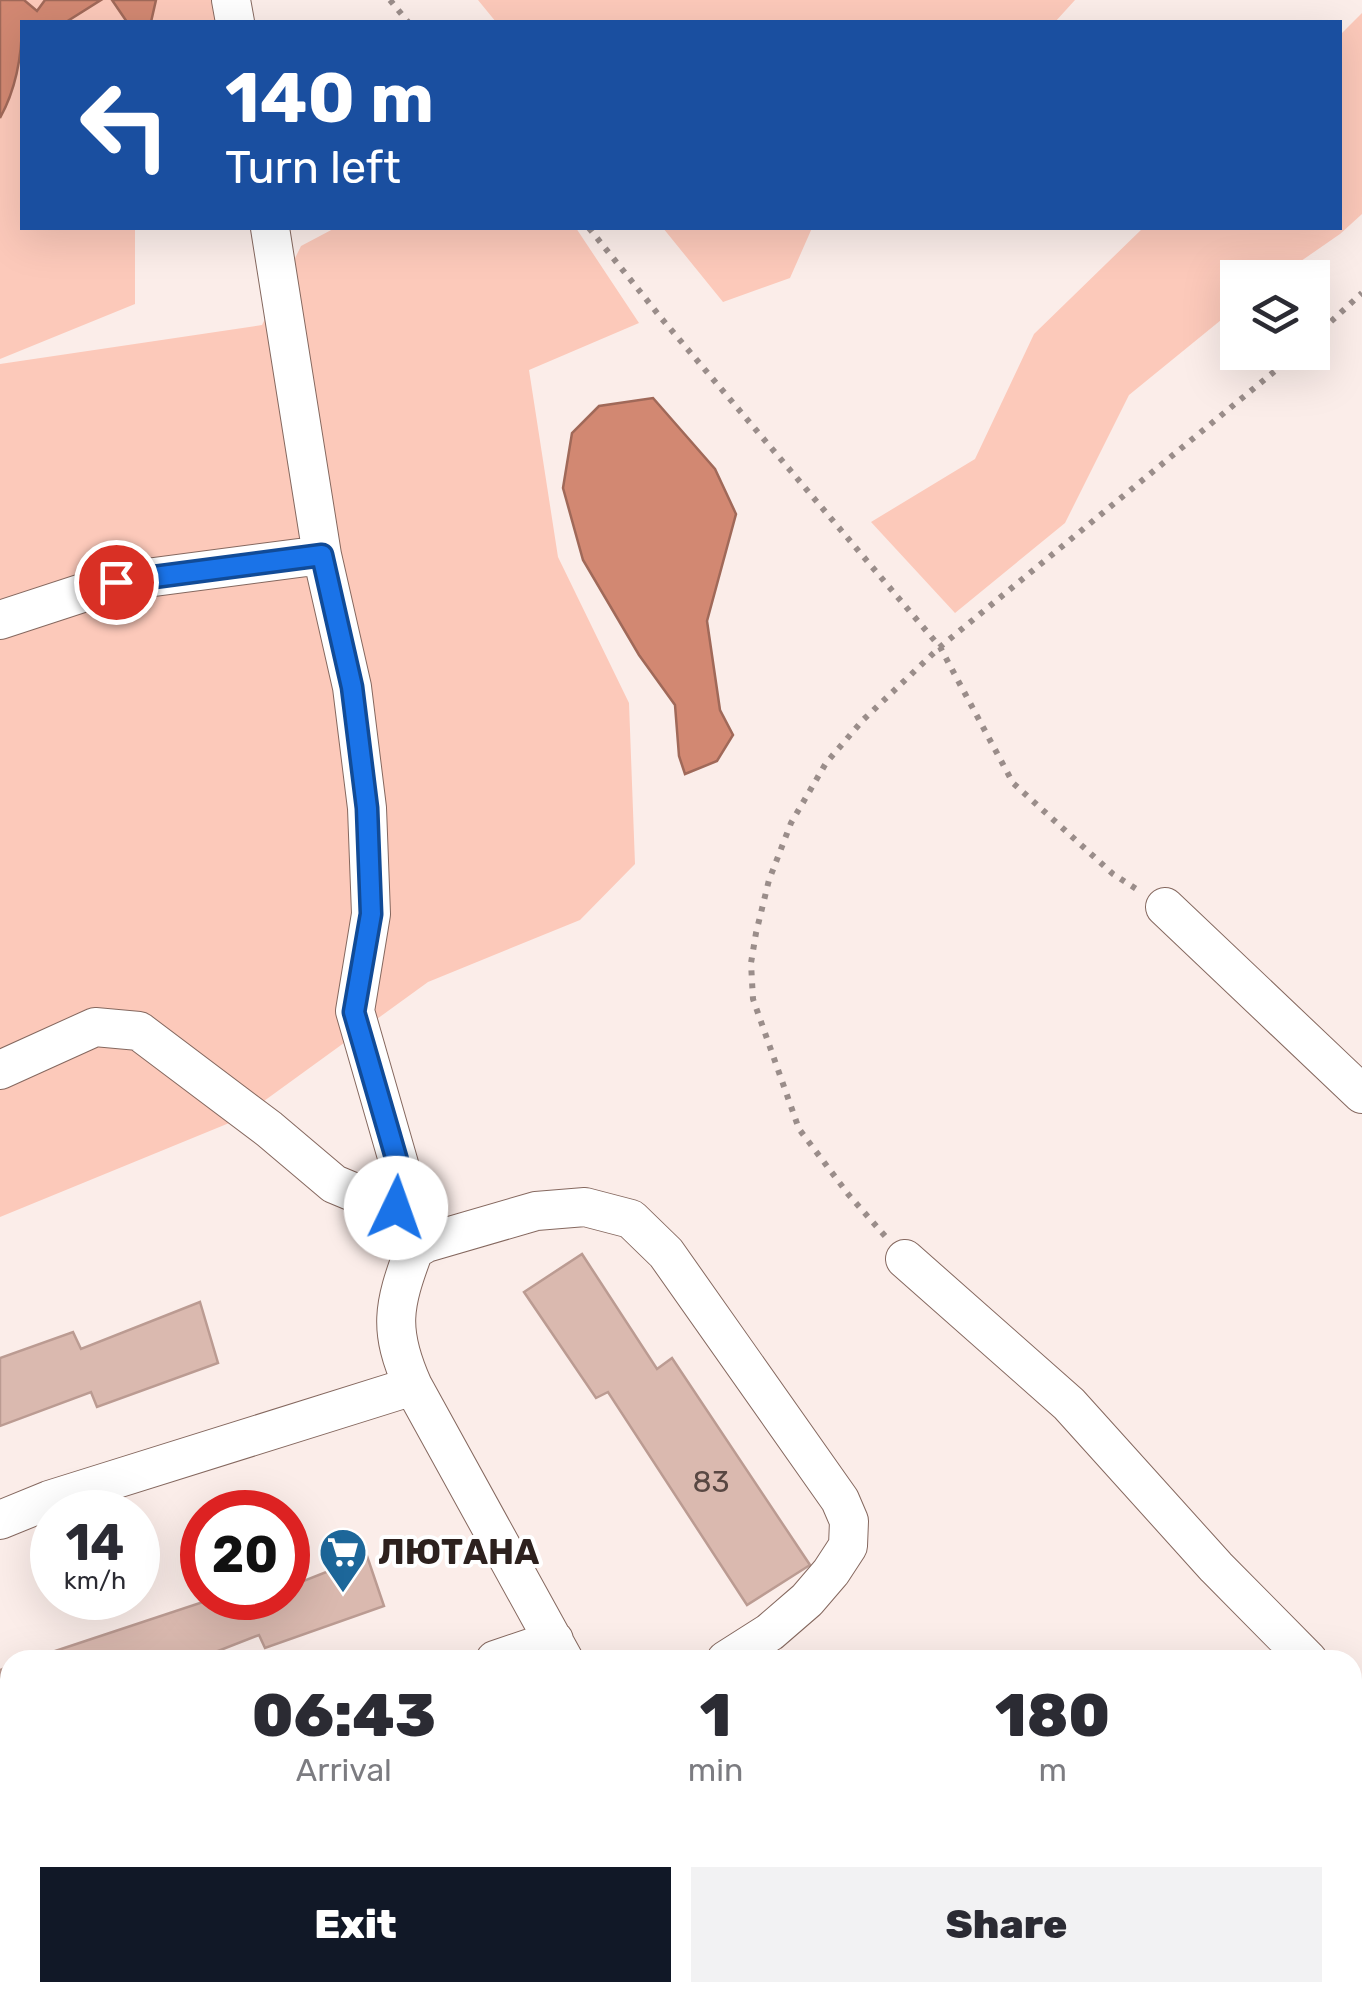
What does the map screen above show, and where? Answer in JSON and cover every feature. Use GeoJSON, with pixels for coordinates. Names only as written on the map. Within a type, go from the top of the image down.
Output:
{"type":"FeatureCollection","features":[{"type":"Feature","properties":{"kind":"street"},"geometry":{"type":"LineString","coordinates":[[270,230],[322,555],[352,687],[367,808],[371,914],[354,1012],[400,1171],[401,1184],[394,1195],[404,1238],[414,1250]]}},
{"type":"Feature","properties":{"kind":"street"},"geometry":{"type":"LineString","coordinates":[[0,620],[116,582],[322,555]]}},
{"type":"Feature","properties":{"kind":"street"},"geometry":{"type":"LineString","coordinates":[[1164,906],[1362,1094]]}},
{"type":"Feature","properties":{"kind":"street"},"geometry":{"type":"LineString","coordinates":[[0,1070],[95,1027],[139,1031],[269,1129],[334,1184],[370,1199],[394,1195]]}},
{"type":"Feature","properties":{"kind":"street"},"geometry":{"type":"LineString","coordinates":[[559,1650],[413,1386],[398,1351],[395,1330],[400,1289],[414,1250],[521,1215],[586,1207],[631,1219],[666,1253],[840,1500],[849,1521],[848,1546],[807,1600],[770,1632],[741,1650]]}},
{"type":"Feature","properties":{"kind":"street"},"geometry":{"type":"LineString","coordinates":[[906,1259],[1068,1404],[1216,1567],[1298,1650]]}},
{"type":"Feature","properties":{"kind":"street"},"geometry":{"type":"LineString","coordinates":[[0,1520],[48,1500],[413,1386]]}},
{"type":"Feature","properties":{"kind":"path"},"geometry":{"type":"LineString","coordinates":[[390,0],[406,20]]}},
{"type":"Feature","properties":{"kind":"path"},"geometry":{"type":"LineString","coordinates":[[591,230],[940,647],[1013,783],[1112,874],[1164,906]]}},
{"type":"Feature","properties":{"kind":"path"},"geometry":{"type":"LineString","coordinates":[[1330,322],[1362,293]]}},
{"type":"Feature","properties":{"kind":"path"},"geometry":{"type":"LineString","coordinates":[[906,1259],[848,1194],[800,1129],[753,999],[751,962],[774,866],[791,823],[826,763],[863,720],[940,647],[1276,370]]}},
{"type":"Feature","properties":{"kind":"shaded area"},"geometry":{"type":"Polygon","coordinates":[[[0,0],[216,0],[220,20],[20,20],[20,230],[135,230],[135,304],[0,359],[0,0]]]}},
{"type":"Feature","properties":{"kind":"shaded area"},"geometry":{"type":"Polygon","coordinates":[[[0,0],[24,0],[37,11],[45,0],[101,0],[69,20],[20,20],[17,71],[0,118],[0,0]]]}},
{"type":"Feature","properties":{"kind":"shaded area"},"geometry":{"type":"Polygon","coordinates":[[[112,0],[156,0],[151,20],[126,20],[112,0]]]}},
{"type":"Feature","properties":{"kind":"shaded area"},"geometry":{"type":"Polygon","coordinates":[[[478,0],[1075,0],[1057,20],[494,20],[478,0]]]}},
{"type":"Feature","properties":{"kind":"shaded area"},"geometry":{"type":"Polygon","coordinates":[[[1362,13],[1362,214],[1340,234],[1303,260],[1220,260],[1220,321],[1129,395],[1065,523],[955,613],[871,522],[975,459],[1034,334],[1141,230],[1342,230],[1342,33],[1362,13]]]}},
{"type":"Feature","properties":{"kind":"shaded area"},"geometry":{"type":"Polygon","coordinates":[[[331,230],[577,230],[639,323],[529,370],[558,557],[629,703],[635,864],[580,920],[428,982],[239,1119],[0,1217],[0,364],[262,325],[301,246],[331,230]]]}},
{"type":"Feature","properties":{"kind":"shaded area"},"geometry":{"type":"Polygon","coordinates":[[[665,230],[811,230],[790,278],[723,302],[665,230]]]}},
{"type":"Feature","properties":{"kind":"shaded area"},"geometry":{"type":"Polygon","coordinates":[[[653,398],[715,469],[736,514],[707,621],[720,710],[733,735],[717,761],[685,774],[679,756],[675,705],[639,655],[583,560],[563,488],[572,433],[599,406],[653,398]]]}},
{"type":"Feature","properties":{"kind":"building"},"geometry":{"type":"Polygon","coordinates":[[[582,1254],[657,1369],[672,1358],[810,1565],[747,1605],[608,1392],[596,1398],[524,1292],[582,1254]]]}},
{"type":"Feature","properties":{"kind":"building"},"geometry":{"type":"Polygon","coordinates":[[[200,1302],[218,1363],[97,1407],[91,1392],[0,1426],[0,1358],[73,1332],[81,1349],[200,1302]]]}},
{"type":"Feature","properties":{"kind":"building"},"geometry":{"type":"Polygon","coordinates":[[[367,1556],[384,1606],[265,1648],[259,1635],[221,1650],[58,1650],[149,1620],[160,1620],[160,1616],[180,1610],[180,1620],[310,1620],[310,1578],[367,1556]]]}},
{"type":"Feature","properties":{"kind":"place","name":"ЛЮТАНА"},"geometry":{"type":"Point","coordinates":[343,1594]}},
{"type":"Feature","properties":{"kind":"route"},"geometry":{"type":"LineString","coordinates":[[116,582],[322,555],[352,687],[367,808],[371,914],[354,1012],[400,1171],[401,1184],[394,1195],[396,1208]]}}]}
